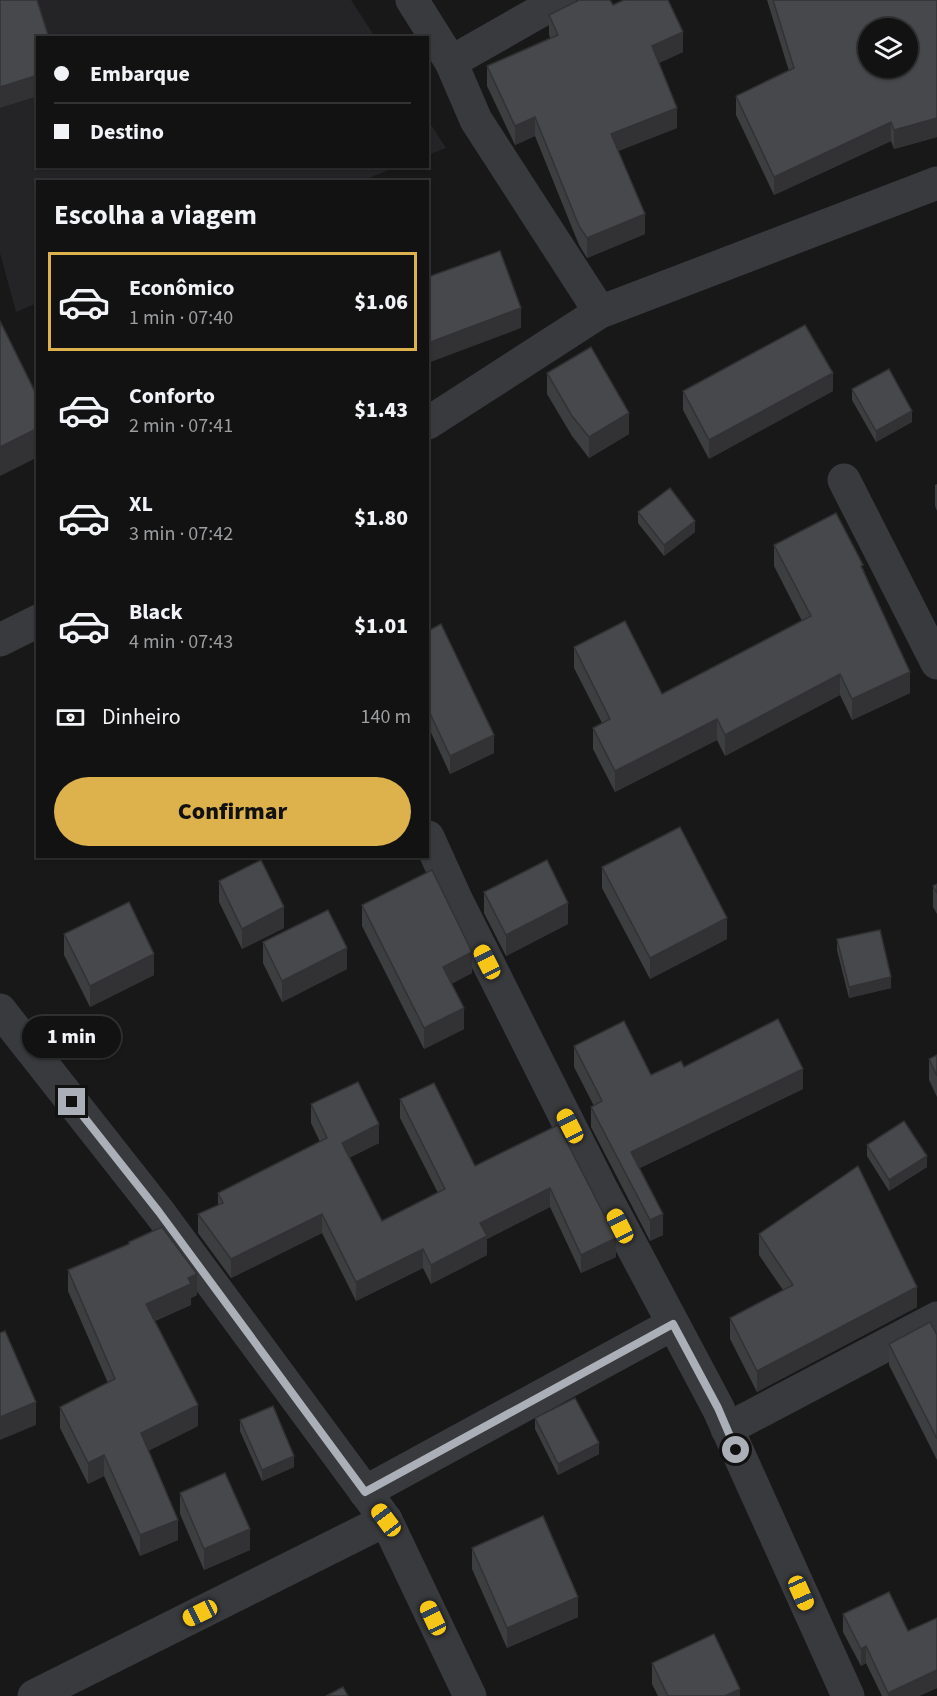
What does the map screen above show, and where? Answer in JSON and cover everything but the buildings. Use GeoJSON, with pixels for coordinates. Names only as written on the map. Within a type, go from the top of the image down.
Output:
{"type":"FeatureCollection","features":[{"type":"Feature","properties":{"kind":"street"},"geometry":{"type":"LineString","coordinates":[[412,0],[451,62],[476,120],[600,312]]}},
{"type":"Feature","properties":{"kind":"street"},"geometry":{"type":"LineString","coordinates":[[451,62],[560,0]]}},
{"type":"Feature","properties":{"kind":"street"},"geometry":{"type":"LineString","coordinates":[[429,422],[600,312],[937,183]]}},
{"type":"Feature","properties":{"kind":"street"},"geometry":{"type":"LineString","coordinates":[[844,480],[937,663]]}},
{"type":"Feature","properties":{"kind":"street"},"geometry":{"type":"LineString","coordinates":[[0,639],[36,622]]}},
{"type":"Feature","properties":{"kind":"street"},"geometry":{"type":"LineString","coordinates":[[429,839],[457,902],[601,1188],[718,1408],[848,1696]]}},
{"type":"Feature","properties":{"kind":"street"},"geometry":{"type":"LineString","coordinates":[[0,1010],[159,1212],[386,1520],[470,1696]]}},
{"type":"Feature","properties":{"kind":"street"},"geometry":{"type":"LineString","coordinates":[[727,1429],[937,1318]]}},
{"type":"Feature","properties":{"kind":"street"},"geometry":{"type":"LineString","coordinates":[[365,1492],[673,1324]]}},
{"type":"Feature","properties":{"kind":"street"},"geometry":{"type":"LineString","coordinates":[[34,1696],[386,1520]]}},
{"type":"Feature","properties":{"kind":"shaded area"},"geometry":{"type":"Polygon","coordinates":[[[0,0],[351,0],[374,36],[36,36],[36,168],[394,168],[363,180],[36,180],[36,303],[16,312],[0,253],[0,0]]]}},
{"type":"Feature","properties":{"kind":"shaded area"},"geometry":{"type":"Polygon","coordinates":[[[429,122],[446,148],[429,155],[429,122]]]}},
{"type":"Feature","properties":{"kind":"route"},"geometry":{"type":"LineString","coordinates":[[72,1102],[159,1212],[365,1492],[673,1324],[718,1408],[736,1450]]}}]}
